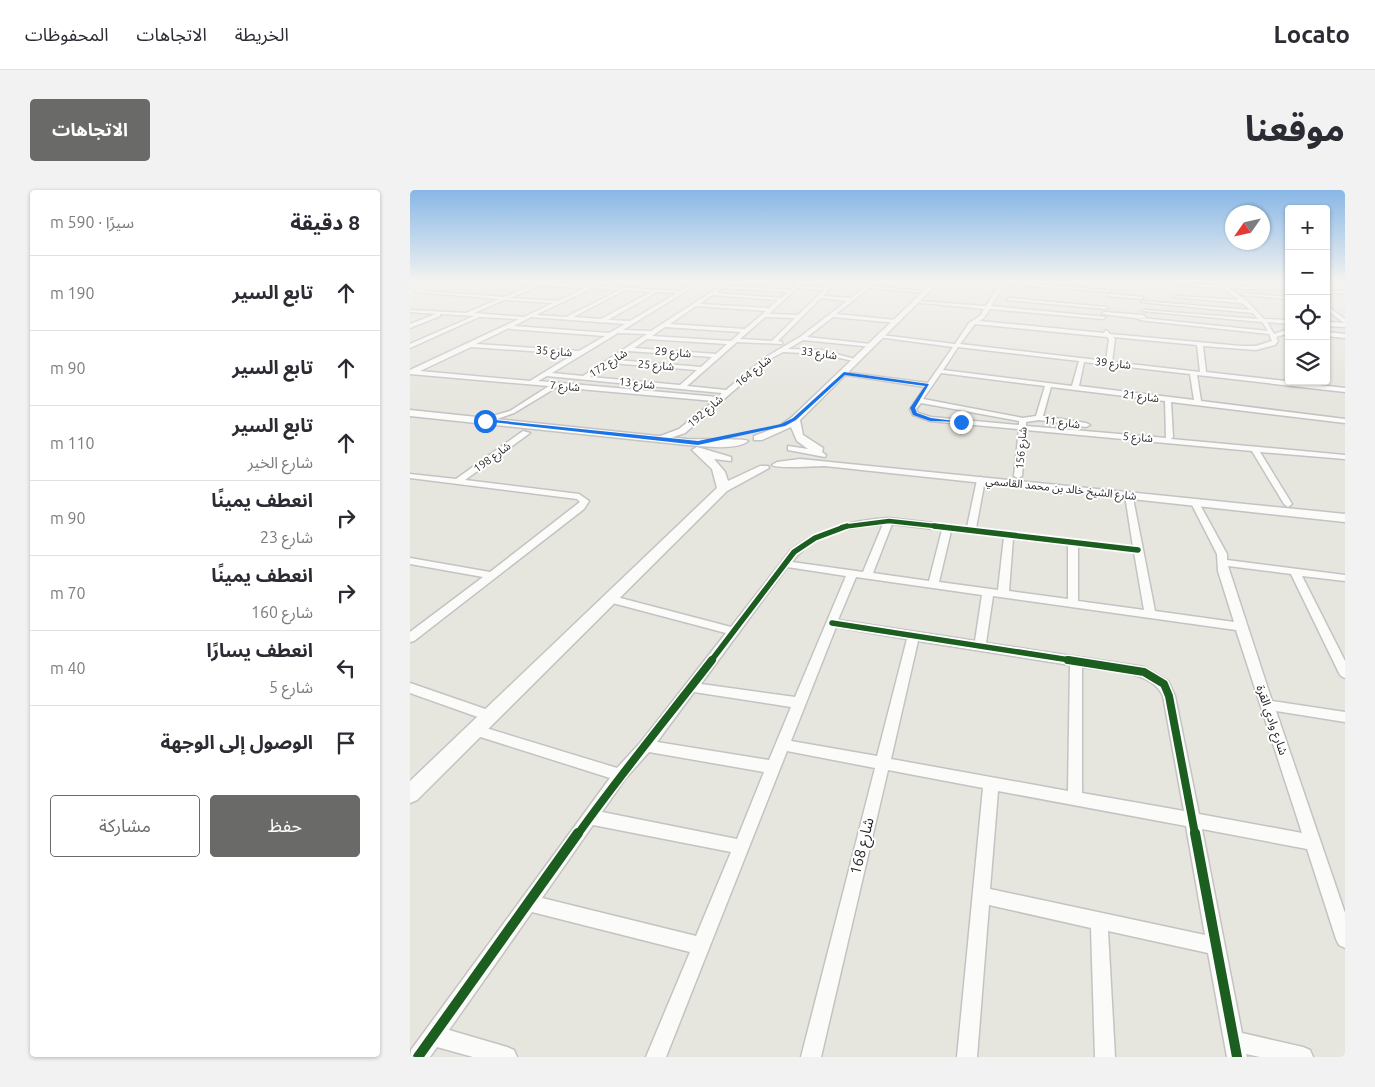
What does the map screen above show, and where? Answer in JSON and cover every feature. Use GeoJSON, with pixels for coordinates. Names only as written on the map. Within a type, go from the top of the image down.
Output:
{"type":"FeatureCollection","features":[{"type":"Feature","properties":{"kind":"main road"},"geometry":{"type":"LineString","coordinates":[[410,420],[526,433],[692,445],[725,444],[744,441],[781,429],[795,419],[896,322]]}},
{"type":"Feature","properties":{"kind":"main road"},"geometry":{"type":"LineString","coordinates":[[410,413],[660,439],[692,445],[748,469],[764,468]]}},
{"type":"Feature","properties":{"kind":"main road"},"geometry":{"type":"LineString","coordinates":[[692,445],[769,429],[795,419]]}},
{"type":"Feature","properties":{"kind":"main road"},"geometry":{"type":"LineString","coordinates":[[777,465],[789,459],[793,453],[788,431],[795,419]]}},
{"type":"Feature","properties":{"kind":"main road"},"geometry":{"type":"LineString","coordinates":[[795,419],[795,432],[801,441],[836,457]]}},
{"type":"Feature","properties":{"kind":"main road","name":"شارع الشيخ خالد بن محمد القاسمي"},"geometry":{"type":"LineString","coordinates":[[758,438],[776,439],[813,454],[836,457],[1345,510]]}},
{"type":"Feature","properties":{"kind":"main road"},"geometry":{"type":"LineString","coordinates":[[723,489],[731,475],[728,450],[744,441]]}},
{"type":"Feature","properties":{"kind":"main road"},"geometry":{"type":"LineString","coordinates":[[692,445],[716,465],[722,476],[723,489]]}},
{"type":"Feature","properties":{"kind":"main road","name":"شارع الشيخ خالد بن محمد القاسمي"},"geometry":{"type":"LineString","coordinates":[[764,468],[800,462],[826,463],[1345,518]]}},
{"type":"Feature","properties":{"kind":"main road"},"geometry":{"type":"LineString","coordinates":[[723,489],[800,467],[826,463]]}},
{"type":"Feature","properties":{"kind":"main road"},"geometry":{"type":"LineString","coordinates":[[410,794],[723,489],[736,480],[764,468]]}},
{"type":"Feature","properties":{"kind":"street"},"geometry":{"type":"LineString","coordinates":[[410,346],[468,321]]}},
{"type":"Feature","properties":{"kind":"street"},"geometry":{"type":"LineString","coordinates":[[410,372],[519,321]]}},
{"type":"Feature","properties":{"kind":"street"},"geometry":{"type":"LineString","coordinates":[[609,321],[632,323]]}},
{"type":"Feature","properties":{"kind":"street","name":"شارع 172"},"geometry":{"type":"LineString","coordinates":[[584,378],[669,321]]}},
{"type":"Feature","properties":{"kind":"street"},"geometry":{"type":"LineString","coordinates":[[682,387],[757,321]]}},
{"type":"Feature","properties":{"kind":"street"},"geometry":{"type":"LineString","coordinates":[[774,342],[795,321]]}},
{"type":"Feature","properties":{"kind":"street","name":"شارع 164"},"geometry":{"type":"LineString","coordinates":[[728,392],[768,358],[794,344],[824,321]]}},
{"type":"Feature","properties":{"kind":"street"},"geometry":{"type":"LineString","coordinates":[[891,321],[896,322]]}},
{"type":"Feature","properties":{"kind":"street"},"geometry":{"type":"LineString","coordinates":[[1003,321],[1007,324],[1022,323],[1141,331],[1169,337],[1269,346]]}},
{"type":"Feature","properties":{"kind":"street"},"geometry":{"type":"LineString","coordinates":[[1016,321],[1022,323]]}},
{"type":"Feature","properties":{"kind":"street"},"geometry":{"type":"LineString","coordinates":[[1099,328],[1101,321]]}},
{"type":"Feature","properties":{"kind":"street"},"geometry":{"type":"LineString","coordinates":[[1141,331],[1142,321]]}},
{"type":"Feature","properties":{"kind":"street"},"geometry":{"type":"LineString","coordinates":[[1182,321],[1272,334],[1285,332]]}},
{"type":"Feature","properties":{"kind":"street"},"geometry":{"type":"LineString","coordinates":[[918,400],[974,322],[1249,348],[1269,346],[1275,343],[1272,334],[1261,321]]}},
{"type":"Feature","properties":{"kind":"street"},"geometry":{"type":"LineString","coordinates":[[530,383],[632,323]]}},
{"type":"Feature","properties":{"kind":"street"},"geometry":{"type":"LineString","coordinates":[[1330,325],[1345,324]]}},
{"type":"Feature","properties":{"kind":"street"},"geometry":{"type":"LineString","coordinates":[[664,325],[746,331]]}},
{"type":"Feature","properties":{"kind":"street"},"geometry":{"type":"LineString","coordinates":[[507,327],[610,335]]}},
{"type":"Feature","properties":{"kind":"street"},"geometry":{"type":"LineString","coordinates":[[1099,328],[1111,336]]}},
{"type":"Feature","properties":{"kind":"street"},"geometry":{"type":"LineString","coordinates":[[787,330],[795,330]]}},
{"type":"Feature","properties":{"kind":"street"},"geometry":{"type":"LineString","coordinates":[[618,331],[652,333]]}},
{"type":"Feature","properties":{"kind":"street"},"geometry":{"type":"LineString","coordinates":[[802,331],[810,332]]}},
{"type":"Feature","properties":{"kind":"street"},"geometry":{"type":"LineString","coordinates":[[1129,337],[1141,331],[1169,337]]}},
{"type":"Feature","properties":{"kind":"street"},"geometry":{"type":"LineString","coordinates":[[1330,334],[1345,336]]}},
{"type":"Feature","properties":{"kind":"street"},"geometry":{"type":"LineString","coordinates":[[1109,363],[1111,336]]}},
{"type":"Feature","properties":{"kind":"street"},"geometry":{"type":"LineString","coordinates":[[646,337],[794,344]]}},
{"type":"Feature","properties":{"kind":"street","name":"شارع 39"},"geometry":{"type":"LineString","coordinates":[[881,337],[1345,390]]}},
{"type":"Feature","properties":{"kind":"street"},"geometry":{"type":"LineString","coordinates":[[802,338],[871,346]]}},
{"type":"Feature","properties":{"kind":"street"},"geometry":{"type":"LineString","coordinates":[[1200,344],[1203,373]]}},
{"type":"Feature","properties":{"kind":"street","name":"شارع 35"},"geometry":{"type":"LineString","coordinates":[[470,345],[579,353]]}},
{"type":"Feature","properties":{"kind":"street","name":"شارع 29"},"geometry":{"type":"LineString","coordinates":[[629,349],[718,356]]}},
{"type":"Feature","properties":{"kind":"street","name":"شارع 33"},"geometry":{"type":"LineString","coordinates":[[782,350],[828,353],[856,361]]}},
{"type":"Feature","properties":{"kind":"street"},"geometry":{"type":"LineString","coordinates":[[1075,388],[1082,360]]}},
{"type":"Feature","properties":{"kind":"street","name":"شارع 25"},"geometry":{"type":"LineString","coordinates":[[609,362],[703,369]]}},
{"type":"Feature","properties":{"kind":"street","name":"شارع 21"},"geometry":{"type":"LineString","coordinates":[[938,371],[1345,422]]}},
{"type":"Feature","properties":{"kind":"street","name":"شارع 7"},"geometry":{"type":"LineString","coordinates":[[410,372],[719,399]]}},
{"type":"Feature","properties":{"kind":"street"},"geometry":{"type":"LineString","coordinates":[[1193,372],[1198,403]]}},
{"type":"Feature","properties":{"kind":"street","name":"شارع 13"},"geometry":{"type":"LineString","coordinates":[[545,374],[728,392]]}},
{"type":"Feature","properties":{"kind":"street"},"geometry":{"type":"LineString","coordinates":[[844,374],[928,385]]}},
{"type":"Feature","properties":{"kind":"street"},"geometry":{"type":"LineString","coordinates":[[485,421],[512,412],[555,385]]}},
{"type":"Feature","properties":{"kind":"street"},"geometry":{"type":"LineString","coordinates":[[1038,418],[1048,385]]}},
{"type":"Feature","properties":{"kind":"street","name":"شارع 192"},"geometry":{"type":"LineString","coordinates":[[660,439],[682,431],[728,392]]}},
{"type":"Feature","properties":{"kind":"street","name":"شارع 5"},"geometry":{"type":"LineString","coordinates":[[918,400],[913,411],[919,416],[930,419],[1023,423],[1345,457]]}},
{"type":"Feature","properties":{"kind":"street","name":"شارع 11"},"geometry":{"type":"LineString","coordinates":[[918,400],[1023,423],[1038,418],[1207,443]]}},
{"type":"Feature","properties":{"kind":"street"},"geometry":{"type":"LineString","coordinates":[[1168,400],[1168,437]]}},
{"type":"Feature","properties":{"kind":"street"},"geometry":{"type":"LineString","coordinates":[[509,423],[512,412]]}},
{"type":"Feature","properties":{"kind":"street","name":"شارع 156"},"geometry":{"type":"LineString","coordinates":[[1018,476],[1023,423]]}},
{"type":"Feature","properties":{"kind":"street","name":"شارع 192"},"geometry":{"type":"LineString","coordinates":[[682,431],[681,436],[692,445]]}},
{"type":"Feature","properties":{"kind":"street","name":"شارع 198"},"geometry":{"type":"LineString","coordinates":[[457,482],[526,433]]}},
{"type":"Feature","properties":{"kind":"street"},"geometry":{"type":"LineString","coordinates":[[1255,448],[1288,504]]}},
{"type":"Feature","properties":{"kind":"street"},"geometry":{"type":"LineString","coordinates":[[410,476],[579,496],[585,501],[581,507],[410,638]]}},
{"type":"Feature","properties":{"kind":"street"},"geometry":{"type":"LineString","coordinates":[[970,530],[981,480]]}},
{"type":"Feature","properties":{"kind":"street"},"geometry":{"type":"LineString","coordinates":[[1129,495],[1150,613]]}},
{"type":"Feature","properties":{"kind":"street","name":"شارع وادي القرة"},"geometry":{"type":"LineString","coordinates":[[1195,503],[1222,554],[1223,572],[1345,939]]}},
{"type":"Feature","properties":{"kind":"street"},"geometry":{"type":"LineString","coordinates":[[418,1057],[620,776],[646,746],[785,564],[803,545],[824,533],[855,524],[889,521],[1138,550]]}},
{"type":"Feature","properties":{"kind":"street"},"geometry":{"type":"LineString","coordinates":[[656,1057],[832,623],[889,521]]}},
{"type":"Feature","properties":{"kind":"street"},"geometry":{"type":"LineString","coordinates":[[933,585],[947,527]]}},
{"type":"Feature","properties":{"kind":"street"},"geometry":{"type":"LineString","coordinates":[[1003,594],[1009,534]]}},
{"type":"Feature","properties":{"kind":"street"},"geometry":{"type":"LineString","coordinates":[[1073,542],[1073,604]]}},
{"type":"Feature","properties":{"kind":"street"},"geometry":{"type":"LineString","coordinates":[[410,561],[490,575]]}},
{"type":"Feature","properties":{"kind":"street"},"geometry":{"type":"LineString","coordinates":[[1223,562],[1345,578]]}},
{"type":"Feature","properties":{"kind":"street"},"geometry":{"type":"LineString","coordinates":[[785,564],[1241,627]]}},
{"type":"Feature","properties":{"kind":"street"},"geometry":{"type":"LineString","coordinates":[[1295,572],[1345,672]]}},
{"type":"Feature","properties":{"kind":"street"},"geometry":{"type":"LineString","coordinates":[[980,646],[988,592]]}},
{"type":"Feature","properties":{"kind":"street"},"geometry":{"type":"LineString","coordinates":[[610,599],[733,631]]}},
{"type":"Feature","properties":{"kind":"street"},"geometry":{"type":"LineString","coordinates":[[832,623],[1144,672],[1164,684],[1169,696],[1194,820],[1215,946],[1236,1049],[1304,1057]]}},
{"type":"Feature","properties":{"kind":"street","name":"شارع 168"},"geometry":{"type":"LineString","coordinates":[[811,1057],[914,635]]}},
{"type":"Feature","properties":{"kind":"street"},"geometry":{"type":"LineString","coordinates":[[1075,798],[1076,662]]}},
{"type":"Feature","properties":{"kind":"street"},"geometry":{"type":"LineString","coordinates":[[691,687],[800,703]]}},
{"type":"Feature","properties":{"kind":"street"},"geometry":{"type":"LineString","coordinates":[[410,688],[489,716]]}},
{"type":"Feature","properties":{"kind":"street"},"geometry":{"type":"LineString","coordinates":[[1267,705],[1345,717]]}},
{"type":"Feature","properties":{"kind":"street"},"geometry":{"type":"LineString","coordinates":[[476,730],[620,776]]}},
{"type":"Feature","properties":{"kind":"street"},"geometry":{"type":"LineString","coordinates":[[782,745],[1312,842]]}},
{"type":"Feature","properties":{"kind":"street"},"geometry":{"type":"LineString","coordinates":[[646,746],[773,768]]}},
{"type":"Feature","properties":{"kind":"street"},"geometry":{"type":"LineString","coordinates":[[967,1057],[991,783]]}},
{"type":"Feature","properties":{"kind":"street"},"geometry":{"type":"LineString","coordinates":[[590,817],[741,847]]}},
{"type":"Feature","properties":{"kind":"street"},"geometry":{"type":"LineString","coordinates":[[981,895],[1215,946]]}},
{"type":"Feature","properties":{"kind":"street"},"geometry":{"type":"LineString","coordinates":[[529,903],[701,946]]}},
{"type":"Feature","properties":{"kind":"street"},"geometry":{"type":"LineString","coordinates":[[1099,921],[1105,1057]]}},
{"type":"Feature","properties":{"kind":"street"},"geometry":{"type":"LineString","coordinates":[[434,1036],[507,1057]]}},
{"type":"Feature","properties":{"kind":"cycle path"},"geometry":{"type":"LineString","coordinates":[[418,1057],[620,775],[646,746],[794,552],[804,544],[838,528],[863,523],[889,521],[1138,550]]}},
{"type":"Feature","properties":{"kind":"cycle path"},"geometry":{"type":"LineString","coordinates":[[832,623],[1144,672],[1164,684],[1169,696],[1178,741],[1237,1057]]}},
{"type":"Feature","properties":{"kind":"route"},"geometry":{"type":"LineString","coordinates":[[485,421],[698,443],[783,425],[795,419],[844,374],[928,385],[913,408],[915,414],[924,418],[961,422]]}}]}
